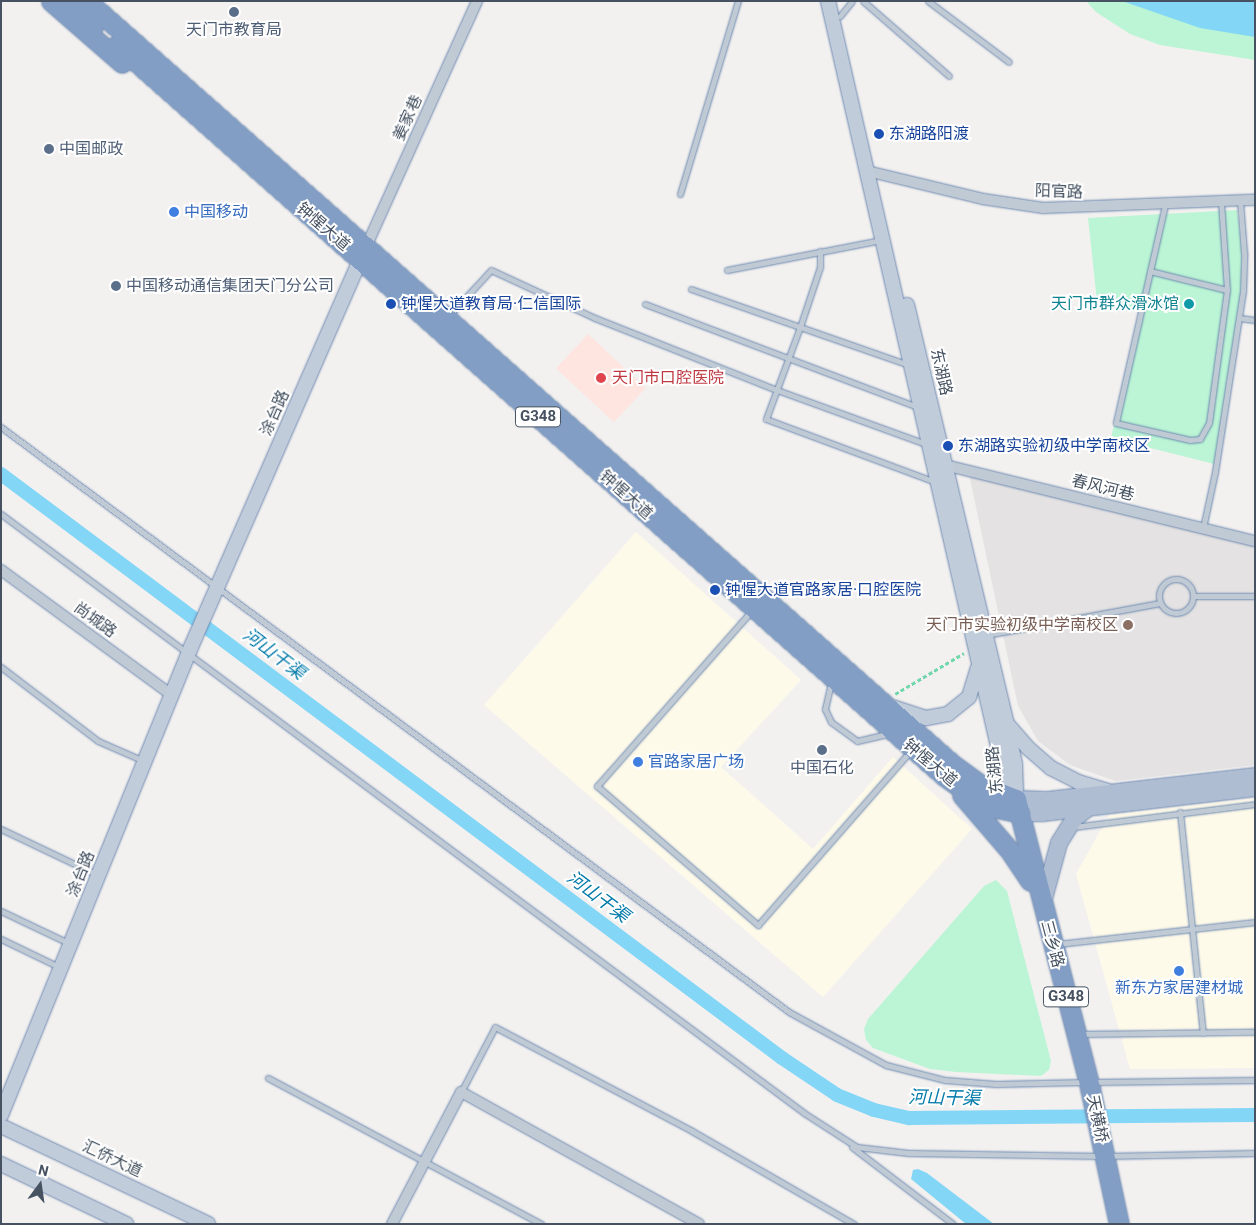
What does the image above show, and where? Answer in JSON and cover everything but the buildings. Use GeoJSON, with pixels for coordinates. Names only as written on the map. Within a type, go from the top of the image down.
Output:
{"type":"FeatureCollection","features":[{"type":"Feature","properties":{"kind":"highway"},"geometry":{"type":"LineString","coordinates":[[52,1],[177,105]]}},
{"type":"Feature","properties":{"kind":"highway","name":"钟惺大道"},"geometry":{"type":"LineString","coordinates":[[67,1],[177,105],[364,253],[675,513],[881,702],[965,774],[1018,806]]}},
{"type":"Feature","properties":{"kind":"highway","name":"钟惺大道"},"geometry":{"type":"LineString","coordinates":[[86,1],[238,127],[364,253],[832,678],[894,732],[944,775],[972,796],[997,808],[1018,806]]}},
{"type":"Feature","properties":{"kind":"highway"},"geometry":{"type":"LineString","coordinates":[[102,1],[238,127]]}},
{"type":"Feature","properties":{"kind":"highway"},"geometry":{"type":"LineString","coordinates":[[364,253],[454,310],[675,513]]}},
{"type":"Feature","properties":{"kind":"highway"},"geometry":{"type":"LineString","coordinates":[[364,253],[747,616],[796,659],[832,678]]}},
{"type":"Feature","properties":{"kind":"highway"},"geometry":{"type":"LineString","coordinates":[[944,775],[1010,851],[1042,907]]}},
{"type":"Feature","properties":{"kind":"highway","name":"三乡路"},"geometry":{"type":"LineString","coordinates":[[1018,806],[1042,907],[1090,1085]]}},
{"type":"Feature","properties":{"kind":"highway","name":"天横桥"},"geometry":{"type":"LineString","coordinates":[[1090,1085],[1104,1154]]}},
{"type":"Feature","properties":{"kind":"highway","name":"G348"},"geometry":{"type":"LineString","coordinates":[[1104,1154],[1119,1224]]}},
{"type":"Feature","properties":{"kind":"main road","name":"东湖路"},"geometry":{"type":"LineString","coordinates":[[828,1],[945,465],[978,639],[979,663],[1003,768],[1018,806]]}},
{"type":"Feature","properties":{"kind":"main road","name":"东湖路"},"geometry":{"type":"LineString","coordinates":[[837,1],[872,172],[883,240],[911,366],[938,483],[978,639],[1006,722],[1014,764],[1018,806]]}},
{"type":"Feature","properties":{"kind":"main road","name":"涂台路"},"geometry":{"type":"LineString","coordinates":[[1,1115],[190,650],[364,253]]}},
{"type":"Feature","properties":{"kind":"main road"},"geometry":{"type":"LineString","coordinates":[[881,702],[916,716],[948,714],[969,697],[979,663]]}},
{"type":"Feature","properties":{"kind":"main road"},"geometry":{"type":"LineString","coordinates":[[1006,722],[1028,748],[1057,772],[1114,793]]}},
{"type":"Feature","properties":{"kind":"main road","name":"钟惺大道"},"geometry":{"type":"LineString","coordinates":[[1018,806],[1049,800],[1255,776]]}},
{"type":"Feature","properties":{"kind":"main road","name":"钟惺大道"},"geometry":{"type":"LineString","coordinates":[[1018,806],[1088,808],[1255,788]]}},
{"type":"Feature","properties":{"kind":"main road"},"geometry":{"type":"LineString","coordinates":[[1042,907],[1051,864],[1066,829],[1088,808]]}},
{"type":"Feature","properties":{"kind":"main road","name":"汇侨大道"},"geometry":{"type":"LineString","coordinates":[[1,1126],[208,1224]]}},
{"type":"Feature","properties":{"kind":"main road"},"geometry":{"type":"LineString","coordinates":[[1,1164],[126,1224]]}},
{"type":"Feature","properties":{"kind":"street","name":"姜家巷"},"geometry":{"type":"LineString","coordinates":[[364,253],[477,1]]}},
{"type":"Feature","properties":{"kind":"street","name":"阳官路"},"geometry":{"type":"LineString","coordinates":[[872,172],[983,199],[1043,208],[1165,205],[1255,200]]}},
{"type":"Feature","properties":{"kind":"street","name":"春风河巷"},"geometry":{"type":"LineString","coordinates":[[945,465],[1255,541]]}},
{"type":"Feature","properties":{"kind":"street","name":"尚城路"},"geometry":{"type":"LineString","coordinates":[[1,570],[172,695]]}},
{"type":"Feature","properties":{"kind":"street"},"geometry":{"type":"LineString","coordinates":[[392,1224],[461,1092],[699,1224]]}},
{"type":"Feature","properties":{"kind":"lane"},"geometry":{"type":"LineString","coordinates":[[680,194],[738,1]]}},
{"type":"Feature","properties":{"kind":"lane"},"geometry":{"type":"LineString","coordinates":[[840,16],[852,1]]}},
{"type":"Feature","properties":{"kind":"lane"},"geometry":{"type":"LineString","coordinates":[[863,1],[950,76]]}},
{"type":"Feature","properties":{"kind":"lane"},"geometry":{"type":"LineString","coordinates":[[928,1],[1009,62]]}},
{"type":"Feature","properties":{"kind":"lane"},"geometry":{"type":"LineString","coordinates":[[1202,528],[1215,472],[1239,318],[1244,272],[1240,201]]}},
{"type":"Feature","properties":{"kind":"lane"},"geometry":{"type":"LineString","coordinates":[[1165,205],[1116,423],[1190,440],[1200,439],[1206,432],[1227,290],[1221,202]]}},
{"type":"Feature","properties":{"kind":"lane"},"geometry":{"type":"LineString","coordinates":[[727,270],[883,240]]}},
{"type":"Feature","properties":{"kind":"lane"},"geometry":{"type":"LineString","coordinates":[[820,252],[820,267],[766,420],[938,483]]}},
{"type":"Feature","properties":{"kind":"lane"},"geometry":{"type":"LineString","coordinates":[[454,310],[491,270],[595,318],[777,390],[929,446]]}},
{"type":"Feature","properties":{"kind":"lane"},"geometry":{"type":"LineString","coordinates":[[1150,271],[1227,290]]}},
{"type":"Feature","properties":{"kind":"lane"},"geometry":{"type":"LineString","coordinates":[[691,289],[911,366]]}},
{"type":"Feature","properties":{"kind":"lane"},"geometry":{"type":"LineString","coordinates":[[645,304],[788,360],[921,408]]}},
{"type":"Feature","properties":{"kind":"lane"},"geometry":{"type":"LineString","coordinates":[[1239,318],[1255,320]]}},
{"type":"Feature","properties":{"kind":"lane"},"geometry":{"type":"LineString","coordinates":[[1,427],[216,590],[789,1012],[833,1039],[886,1065],[944,1080],[996,1084],[1090,1085],[1255,1080]]}},
{"type":"Feature","properties":{"kind":"lane"},"geometry":{"type":"LineString","coordinates":[[1,514],[190,650],[953,1224]]}},
{"type":"Feature","properties":{"kind":"lane"},"geometry":{"type":"LineString","coordinates":[[1170,579],[1186,582],[1193,596],[1190,606],[1180,612],[1168,612],[1160,603],[1158,592],[1170,579]]}},
{"type":"Feature","properties":{"kind":"lane"},"geometry":{"type":"LineString","coordinates":[[1193,596],[1255,596]]}},
{"type":"Feature","properties":{"kind":"lane"},"geometry":{"type":"LineString","coordinates":[[978,639],[1160,603]]}},
{"type":"Feature","properties":{"kind":"lane"},"geometry":{"type":"LineString","coordinates":[[747,616],[597,786],[758,925],[913,748]]}},
{"type":"Feature","properties":{"kind":"lane"},"geometry":{"type":"LineString","coordinates":[[1,667],[98,741],[145,761]]}},
{"type":"Feature","properties":{"kind":"lane"},"geometry":{"type":"LineString","coordinates":[[832,678],[825,709],[832,722],[857,741],[894,732]]}},
{"type":"Feature","properties":{"kind":"lane"},"geometry":{"type":"LineString","coordinates":[[1066,829],[1089,823],[1255,804]]}},
{"type":"Feature","properties":{"kind":"lane"},"geometry":{"type":"LineString","coordinates":[[1180,812],[1204,1033]]}},
{"type":"Feature","properties":{"kind":"lane"},"geometry":{"type":"LineString","coordinates":[[1,830],[99,876]]}},
{"type":"Feature","properties":{"kind":"lane"},"geometry":{"type":"LineString","coordinates":[[1,911],[71,944]]}},
{"type":"Feature","properties":{"kind":"lane"},"geometry":{"type":"LineString","coordinates":[[1052,945],[1255,922]]}},
{"type":"Feature","properties":{"kind":"lane"},"geometry":{"type":"LineString","coordinates":[[1,939],[61,968]]}},
{"type":"Feature","properties":{"kind":"lane"},"geometry":{"type":"LineString","coordinates":[[461,1092],[495,1027],[692,1131],[854,1224]]}},
{"type":"Feature","properties":{"kind":"lane"},"geometry":{"type":"LineString","coordinates":[[1076,1034],[1255,1032]]}},
{"type":"Feature","properties":{"kind":"lane"},"geometry":{"type":"LineString","coordinates":[[268,1078],[426,1160],[542,1224]]}},
{"type":"Feature","properties":{"kind":"lane"},"geometry":{"type":"LineString","coordinates":[[838,1136],[858,1147],[878,1152],[1255,1153]]}},
{"type":"Feature","properties":{"kind":"path"},"geometry":{"type":"LineString","coordinates":[[881,702],[978,639]]}},
{"type":"Feature","properties":{"kind":"shaded area","name":"天门市口腔医院"},"geometry":{"type":"Polygon","coordinates":[[[588,334],[646,388],[614,422],[556,368],[588,334]]]}},
{"type":"Feature","properties":{"kind":"shaded area","name":"天门市实验初级中学南校区"},"geometry":{"type":"Polygon","coordinates":[[[969,474],[1255,544],[1255,765],[1115,781],[1070,765],[1038,741],[1018,706],[969,474]]]}},
{"type":"Feature","properties":{"kind":"shaded area","name":"官路家居广场"},"geometry":{"type":"Polygon","coordinates":[[[636,532],[801,680],[721,767],[813,849],[893,757],[972,829],[823,997],[484,705],[636,532]]]}},
{"type":"Feature","properties":{"kind":"shaded area","name":"新东方家居建材城"},"geometry":{"type":"Polygon","coordinates":[[[1255,798],[1255,1068],[1130,1069],[1076,874],[1109,815],[1255,798]]]}},
{"type":"Feature","properties":{"kind":"green space"},"geometry":{"type":"Polygon","coordinates":[[[1086,1],[1255,1],[1255,60],[1160,45],[1130,34],[1096,12],[1086,1]]]}},
{"type":"Feature","properties":{"kind":"green space"},"geometry":{"type":"Polygon","coordinates":[[[1237,210],[1242,251],[1241,292],[1214,464],[1111,438],[1140,311],[1097,301],[1088,218],[1237,210]]]}},
{"type":"Feature","properties":{"kind":"green space"},"geometry":{"type":"Polygon","coordinates":[[[996,880],[1007,891],[1051,1061],[1049,1070],[1041,1076],[930,1069],[873,1048],[866,1040],[864,1029],[868,1019],[984,886],[996,880]]]}},
{"type":"Feature","properties":{"kind":"water"},"geometry":{"type":"Polygon","coordinates":[[[1122,1],[1255,1],[1255,37],[1200,28],[1122,1]]]}},
{"type":"Feature","properties":{"kind":"water"},"geometry":{"type":"Polygon","coordinates":[[[918,1169],[927,1173],[994,1224],[966,1224],[911,1179],[913,1170],[918,1169]]]}},
{"type":"Feature","properties":{"kind":"waterway","name":"河山干渠"},"geometry":{"type":"LineString","coordinates":[[1,474],[782,1058],[837,1095],[874,1110],[910,1118],[1255,1115]]}},
{"type":"Feature","properties":{"kind":"place","name":"天门市教育局"},"geometry":{"type":"Point","coordinates":[234,12]}},
{"type":"Feature","properties":{"kind":"place","name":"东湖路阳渡"},"geometry":{"type":"Point","coordinates":[879,134]}},
{"type":"Feature","properties":{"kind":"place","name":"中国邮政"},"geometry":{"type":"Point","coordinates":[49,149]}},
{"type":"Feature","properties":{"kind":"place","name":"中国移动"},"geometry":{"type":"Point","coordinates":[174,212]}},
{"type":"Feature","properties":{"kind":"place","name":"中国移动通信集团天门分公司"},"geometry":{"type":"Point","coordinates":[116,286]}},
{"type":"Feature","properties":{"kind":"place","name":"钟惺大道教育局·仁信国际"},"geometry":{"type":"Point","coordinates":[391,304]}},
{"type":"Feature","properties":{"kind":"place","name":"天门市群众滑冰馆"},"geometry":{"type":"Point","coordinates":[1189,304]}},
{"type":"Feature","properties":{"kind":"place","name":"天门市口腔医院"},"geometry":{"type":"Point","coordinates":[601,378]}},
{"type":"Feature","properties":{"kind":"place","name":"东湖路实验初级中学南校区"},"geometry":{"type":"Point","coordinates":[948,446]}},
{"type":"Feature","properties":{"kind":"place","name":"钟惺大道官路家居·口腔医院"},"geometry":{"type":"Point","coordinates":[715,590]}},
{"type":"Feature","properties":{"kind":"place","name":"天门市实验初级中学南校区"},"geometry":{"type":"Point","coordinates":[1128,625]}},
{"type":"Feature","properties":{"kind":"place","name":"中国石化"},"geometry":{"type":"Point","coordinates":[822,750]}},
{"type":"Feature","properties":{"kind":"place","name":"官路家居广场"},"geometry":{"type":"Point","coordinates":[638,762]}},
{"type":"Feature","properties":{"kind":"place","name":"新东方家居建材城"},"geometry":{"type":"Point","coordinates":[1179,971]}}]}
